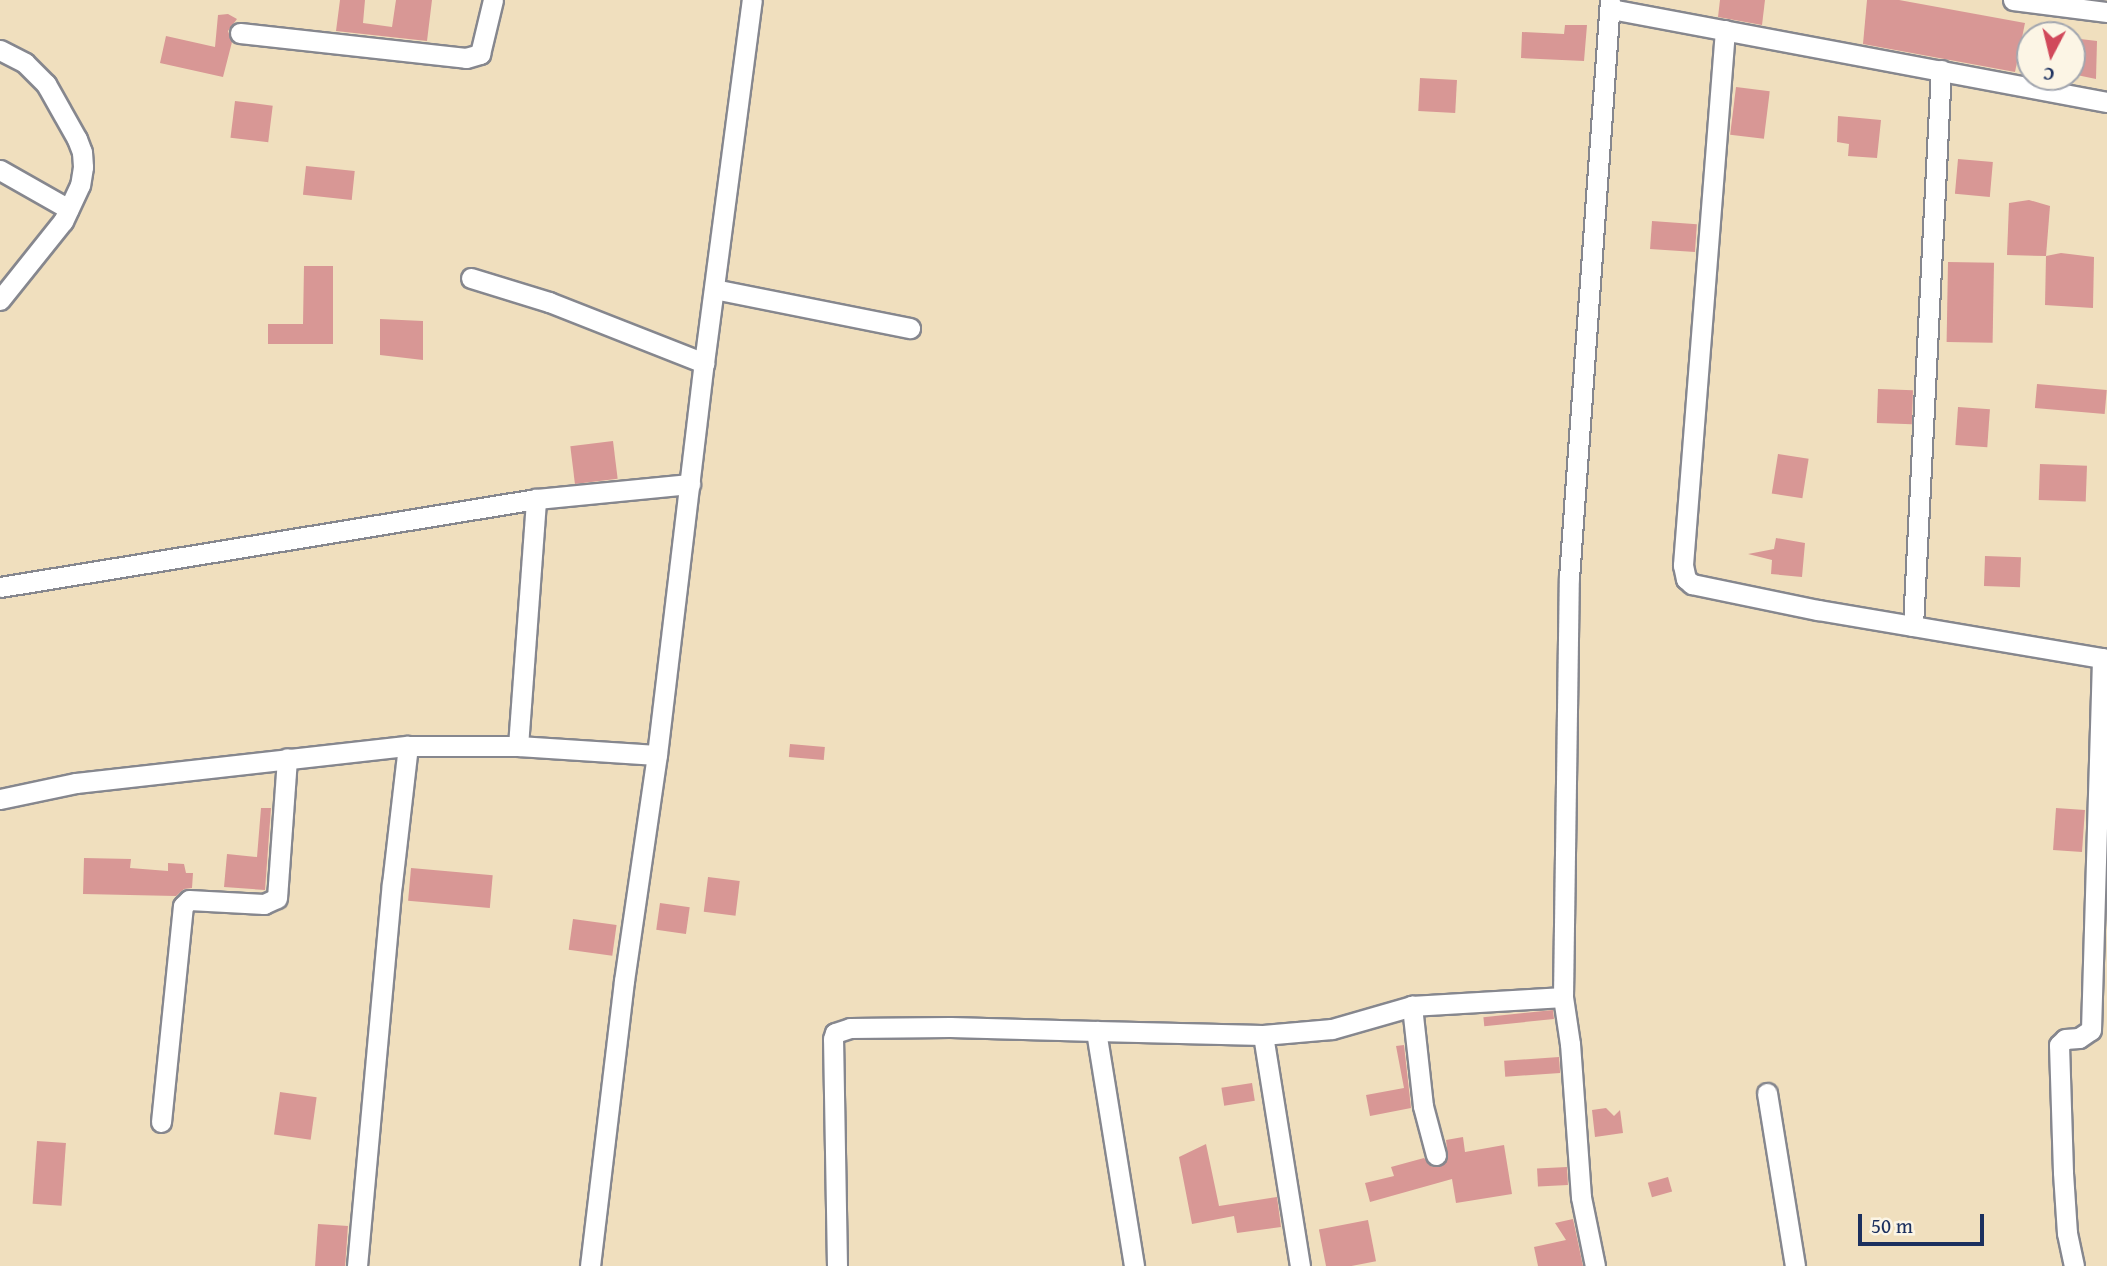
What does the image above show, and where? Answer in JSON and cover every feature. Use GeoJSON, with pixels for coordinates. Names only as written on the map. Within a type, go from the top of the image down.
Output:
{"type":"FeatureCollection","features":[{"type":"Feature","properties":{"kind":"street"},"geometry":{"type":"LineString","coordinates":[[240,33],[466,58],[480,54],[493,0]]}},
{"type":"Feature","properties":{"kind":"street"},"geometry":{"type":"LineString","coordinates":[[590,1266],[624,981],[657,755],[704,363],[752,0]]}},
{"type":"Feature","properties":{"kind":"street"},"geometry":{"type":"LineString","coordinates":[[2013,0],[2107,12]]}},
{"type":"Feature","properties":{"kind":"street"},"geometry":{"type":"LineString","coordinates":[[1595,1266],[1581,1197],[1570,1044],[1563,998],[1569,578],[1610,5],[1725,30],[2107,102]]}},
{"type":"Feature","properties":{"kind":"street"},"geometry":{"type":"LineString","coordinates":[[1725,30],[1684,573],[1692,584],[1913,626],[2105,658],[2091,1030],[2079,1038],[2065,1039],[2059,1045],[2067,1233],[2074,1266]]}},
{"type":"Feature","properties":{"kind":"street"},"geometry":{"type":"LineString","coordinates":[[0,50],[25,63],[39,75],[77,139],[82,152],[83,167],[80,185],[63,221],[0,300]]}},
{"type":"Feature","properties":{"kind":"street"},"geometry":{"type":"LineString","coordinates":[[1913,626],[1941,70]]}},
{"type":"Feature","properties":{"kind":"street"},"geometry":{"type":"LineString","coordinates":[[0,170],[69,209]]}},
{"type":"Feature","properties":{"kind":"street"},"geometry":{"type":"LineString","coordinates":[[471,278],[549,302],[704,363]]}},
{"type":"Feature","properties":{"kind":"street"},"geometry":{"type":"LineString","coordinates":[[714,289],[910,328]]}},
{"type":"Feature","properties":{"kind":"street"},"geometry":{"type":"LineString","coordinates":[[0,587],[536,499],[690,484]]}},
{"type":"Feature","properties":{"kind":"street"},"geometry":{"type":"LineString","coordinates":[[518,746],[536,499]]}},
{"type":"Feature","properties":{"kind":"street"},"geometry":{"type":"LineString","coordinates":[[0,799],[76,783],[408,746],[518,746],[657,755]]}},
{"type":"Feature","properties":{"kind":"street"},"geometry":{"type":"LineString","coordinates":[[357,1266],[408,746]]}},
{"type":"Feature","properties":{"kind":"street"},"geometry":{"type":"LineString","coordinates":[[161,1122],[183,906],[189,900],[264,905],[277,898],[287,758]]}},
{"type":"Feature","properties":{"kind":"street"},"geometry":{"type":"LineString","coordinates":[[837,1266],[832,1039],[835,1033],[849,1028],[950,1027],[1262,1035],[1332,1029],[1412,1006],[1563,998]]}},
{"type":"Feature","properties":{"kind":"street"},"geometry":{"type":"LineString","coordinates":[[1412,1006],[1423,1106],[1436,1155]]}},
{"type":"Feature","properties":{"kind":"street"},"geometry":{"type":"LineString","coordinates":[[1096,1031],[1135,1266]]}},
{"type":"Feature","properties":{"kind":"street"},"geometry":{"type":"LineString","coordinates":[[1262,1035],[1300,1266]]}},
{"type":"Feature","properties":{"kind":"street"},"geometry":{"type":"LineString","coordinates":[[1766,1093],[1796,1266]]}},
{"type":"Feature","properties":{"kind":"building"},"geometry":{"type":"Polygon","coordinates":[[[340,0],[365,0],[363,23],[392,27],[396,0],[432,0],[427,41],[336,31],[340,0]]]}},
{"type":"Feature","properties":{"kind":"building"},"geometry":{"type":"Polygon","coordinates":[[[1720,0],[1765,0],[1762,25],[1718,17],[1720,0]]]}},
{"type":"Feature","properties":{"kind":"building"},"geometry":{"type":"Polygon","coordinates":[[[1867,0],[1899,0],[2016,21],[2016,67],[2015,72],[1863,44],[1867,0]]]}},
{"type":"Feature","properties":{"kind":"building"},"geometry":{"type":"Polygon","coordinates":[[[228,14],[237,19],[228,31],[232,42],[223,77],[160,63],[166,36],[215,47],[218,15],[228,14]]]}},
{"type":"Feature","properties":{"kind":"building"},"geometry":{"type":"Polygon","coordinates":[[[1565,25],[1587,25],[1584,61],[1521,58],[1522,32],[1564,34],[1565,25]]]}},
{"type":"Feature","properties":{"kind":"building"},"geometry":{"type":"Polygon","coordinates":[[[2086,40],[2097,41],[2096,79],[2086,77],[2086,40]]]}},
{"type":"Feature","properties":{"kind":"building"},"geometry":{"type":"Polygon","coordinates":[[[1420,78],[1457,80],[1455,113],[1418,111],[1420,78]]]}},
{"type":"Feature","properties":{"kind":"building"},"geometry":{"type":"Polygon","coordinates":[[[1736,87],[1770,91],[1764,139],[1730,135],[1736,87]]]}},
{"type":"Feature","properties":{"kind":"building"},"geometry":{"type":"Polygon","coordinates":[[[235,101],[273,106],[268,142],[230,138],[235,101]]]}},
{"type":"Feature","properties":{"kind":"building"},"geometry":{"type":"Polygon","coordinates":[[[1838,116],[1881,120],[1877,158],[1848,156],[1849,144],[1837,142],[1838,116]]]}},
{"type":"Feature","properties":{"kind":"building"},"geometry":{"type":"Polygon","coordinates":[[[1958,159],[1993,162],[1990,197],[1955,194],[1958,159]]]}},
{"type":"Feature","properties":{"kind":"building"},"geometry":{"type":"Polygon","coordinates":[[[306,166],[355,171],[352,200],[303,195],[306,166]]]}},
{"type":"Feature","properties":{"kind":"building"},"geometry":{"type":"Polygon","coordinates":[[[2029,200],[2050,206],[2046,256],[2007,255],[2009,203],[2029,200]]]}},
{"type":"Feature","properties":{"kind":"building"},"geometry":{"type":"Polygon","coordinates":[[[1652,221],[1697,224],[1695,252],[1650,249],[1652,221]]]}},
{"type":"Feature","properties":{"kind":"building"},"geometry":{"type":"Polygon","coordinates":[[[2061,253],[2094,257],[2093,308],[2045,305],[2046,256],[2061,253]]]}},
{"type":"Feature","properties":{"kind":"building"},"geometry":{"type":"Polygon","coordinates":[[[1948,262],[1994,263],[1993,343],[1947,342],[1948,262]]]}},
{"type":"Feature","properties":{"kind":"building"},"geometry":{"type":"Polygon","coordinates":[[[304,266],[333,266],[333,344],[268,344],[268,324],[303,324],[304,266]]]}},
{"type":"Feature","properties":{"kind":"building"},"geometry":{"type":"Polygon","coordinates":[[[380,319],[423,321],[423,360],[380,355],[380,319]]]}},
{"type":"Feature","properties":{"kind":"building"},"geometry":{"type":"Polygon","coordinates":[[[2037,384],[2107,390],[2105,414],[2035,408],[2037,384]]]}},
{"type":"Feature","properties":{"kind":"building"},"geometry":{"type":"Polygon","coordinates":[[[1878,389],[1913,390],[1912,424],[1877,423],[1878,389]]]}},
{"type":"Feature","properties":{"kind":"building"},"geometry":{"type":"Polygon","coordinates":[[[1958,407],[1990,409],[1987,447],[1955,445],[1958,407]]]}},
{"type":"Feature","properties":{"kind":"building"},"geometry":{"type":"Polygon","coordinates":[[[613,441],[618,479],[575,484],[570,446],[613,441]]]}},
{"type":"Feature","properties":{"kind":"building"},"geometry":{"type":"Polygon","coordinates":[[[1778,454],[1809,459],[1802,498],[1772,494],[1778,454]]]}},
{"type":"Feature","properties":{"kind":"building"},"geometry":{"type":"Polygon","coordinates":[[[2040,464],[2087,466],[2086,502],[2039,500],[2040,464]]]}},
{"type":"Feature","properties":{"kind":"building"},"geometry":{"type":"Polygon","coordinates":[[[1776,538],[1805,543],[1802,577],[1771,574],[1772,560],[1748,554],[1774,549],[1776,538]]]}},
{"type":"Feature","properties":{"kind":"building"},"geometry":{"type":"Polygon","coordinates":[[[1985,556],[2021,557],[2020,587],[1984,586],[1985,556]]]}},
{"type":"Feature","properties":{"kind":"building"},"geometry":{"type":"Polygon","coordinates":[[[790,744],[825,747],[824,760],[789,757],[790,744]]]}},
{"type":"Feature","properties":{"kind":"building"},"geometry":{"type":"Polygon","coordinates":[[[261,808],[271,808],[265,890],[224,887],[227,854],[257,857],[261,808]]]}},
{"type":"Feature","properties":{"kind":"building"},"geometry":{"type":"Polygon","coordinates":[[[2056,808],[2085,810],[2082,852],[2053,850],[2056,808]]]}},
{"type":"Feature","properties":{"kind":"building"},"geometry":{"type":"Polygon","coordinates":[[[84,858],[131,859],[130,868],[168,871],[168,863],[184,864],[186,873],[193,873],[192,888],[184,889],[176,896],[83,894],[84,858]]]}},
{"type":"Feature","properties":{"kind":"building"},"geometry":{"type":"Polygon","coordinates":[[[411,868],[493,875],[490,908],[408,901],[411,868]]]}},
{"type":"Feature","properties":{"kind":"building"},"geometry":{"type":"Polygon","coordinates":[[[708,877],[740,881],[735,916],[704,912],[708,877]]]}},
{"type":"Feature","properties":{"kind":"building"},"geometry":{"type":"Polygon","coordinates":[[[660,903],[690,907],[686,934],[656,930],[660,903]]]}},
{"type":"Feature","properties":{"kind":"building"},"geometry":{"type":"Polygon","coordinates":[[[573,919],[617,925],[612,956],[569,950],[573,919]]]}},
{"type":"Feature","properties":{"kind":"building"},"geometry":{"type":"Polygon","coordinates":[[[1553,1010],[1554,1019],[1484,1026],[1483,1017],[1553,1010]]]}},
{"type":"Feature","properties":{"kind":"building"},"geometry":{"type":"Polygon","coordinates":[[[1404,1045],[1411,1108],[1370,1116],[1366,1095],[1404,1088],[1396,1046],[1404,1045]]]}},
{"type":"Feature","properties":{"kind":"building"},"geometry":{"type":"Polygon","coordinates":[[[1559,1057],[1560,1073],[1505,1077],[1504,1061],[1559,1057]]]}},
{"type":"Feature","properties":{"kind":"building"},"geometry":{"type":"Polygon","coordinates":[[[1252,1083],[1255,1101],[1224,1106],[1221,1088],[1252,1083]]]}},
{"type":"Feature","properties":{"kind":"building"},"geometry":{"type":"Polygon","coordinates":[[[280,1092],[317,1097],[311,1140],[274,1135],[280,1092]]]}},
{"type":"Feature","properties":{"kind":"building"},"geometry":{"type":"Polygon","coordinates":[[[1606,1108],[1614,1116],[1620,1110],[1623,1133],[1595,1137],[1592,1110],[1606,1108]]]}},
{"type":"Feature","properties":{"kind":"building"},"geometry":{"type":"Polygon","coordinates":[[[1463,1137],[1465,1152],[1504,1145],[1512,1194],[1456,1203],[1452,1179],[1370,1202],[1365,1183],[1394,1176],[1391,1167],[1424,1158],[1432,1167],[1440,1167],[1448,1158],[1446,1140],[1463,1137]]]}},
{"type":"Feature","properties":{"kind":"building"},"geometry":{"type":"Polygon","coordinates":[[[37,1141],[66,1143],[62,1206],[33,1204],[37,1141]]]}},
{"type":"Feature","properties":{"kind":"building"},"geometry":{"type":"Polygon","coordinates":[[[1206,1144],[1219,1206],[1277,1197],[1281,1227],[1237,1233],[1234,1216],[1192,1224],[1179,1157],[1206,1144]]]}},
{"type":"Feature","properties":{"kind":"building"},"geometry":{"type":"Polygon","coordinates":[[[1567,1167],[1568,1185],[1538,1187],[1537,1169],[1567,1167]]]}},
{"type":"Feature","properties":{"kind":"building"},"geometry":{"type":"Polygon","coordinates":[[[1668,1177],[1672,1191],[1652,1197],[1648,1183],[1668,1177]]]}},
{"type":"Feature","properties":{"kind":"building"},"geometry":{"type":"Polygon","coordinates":[[[1573,1219],[1583,1266],[1538,1266],[1534,1247],[1566,1240],[1555,1223],[1573,1219]]]}},
{"type":"Feature","properties":{"kind":"building"},"geometry":{"type":"Polygon","coordinates":[[[1368,1220],[1376,1261],[1351,1266],[1326,1266],[1319,1230],[1368,1220]]]}},
{"type":"Feature","properties":{"kind":"building"},"geometry":{"type":"Polygon","coordinates":[[[318,1224],[348,1226],[345,1266],[315,1266],[318,1224]]]}}]}
